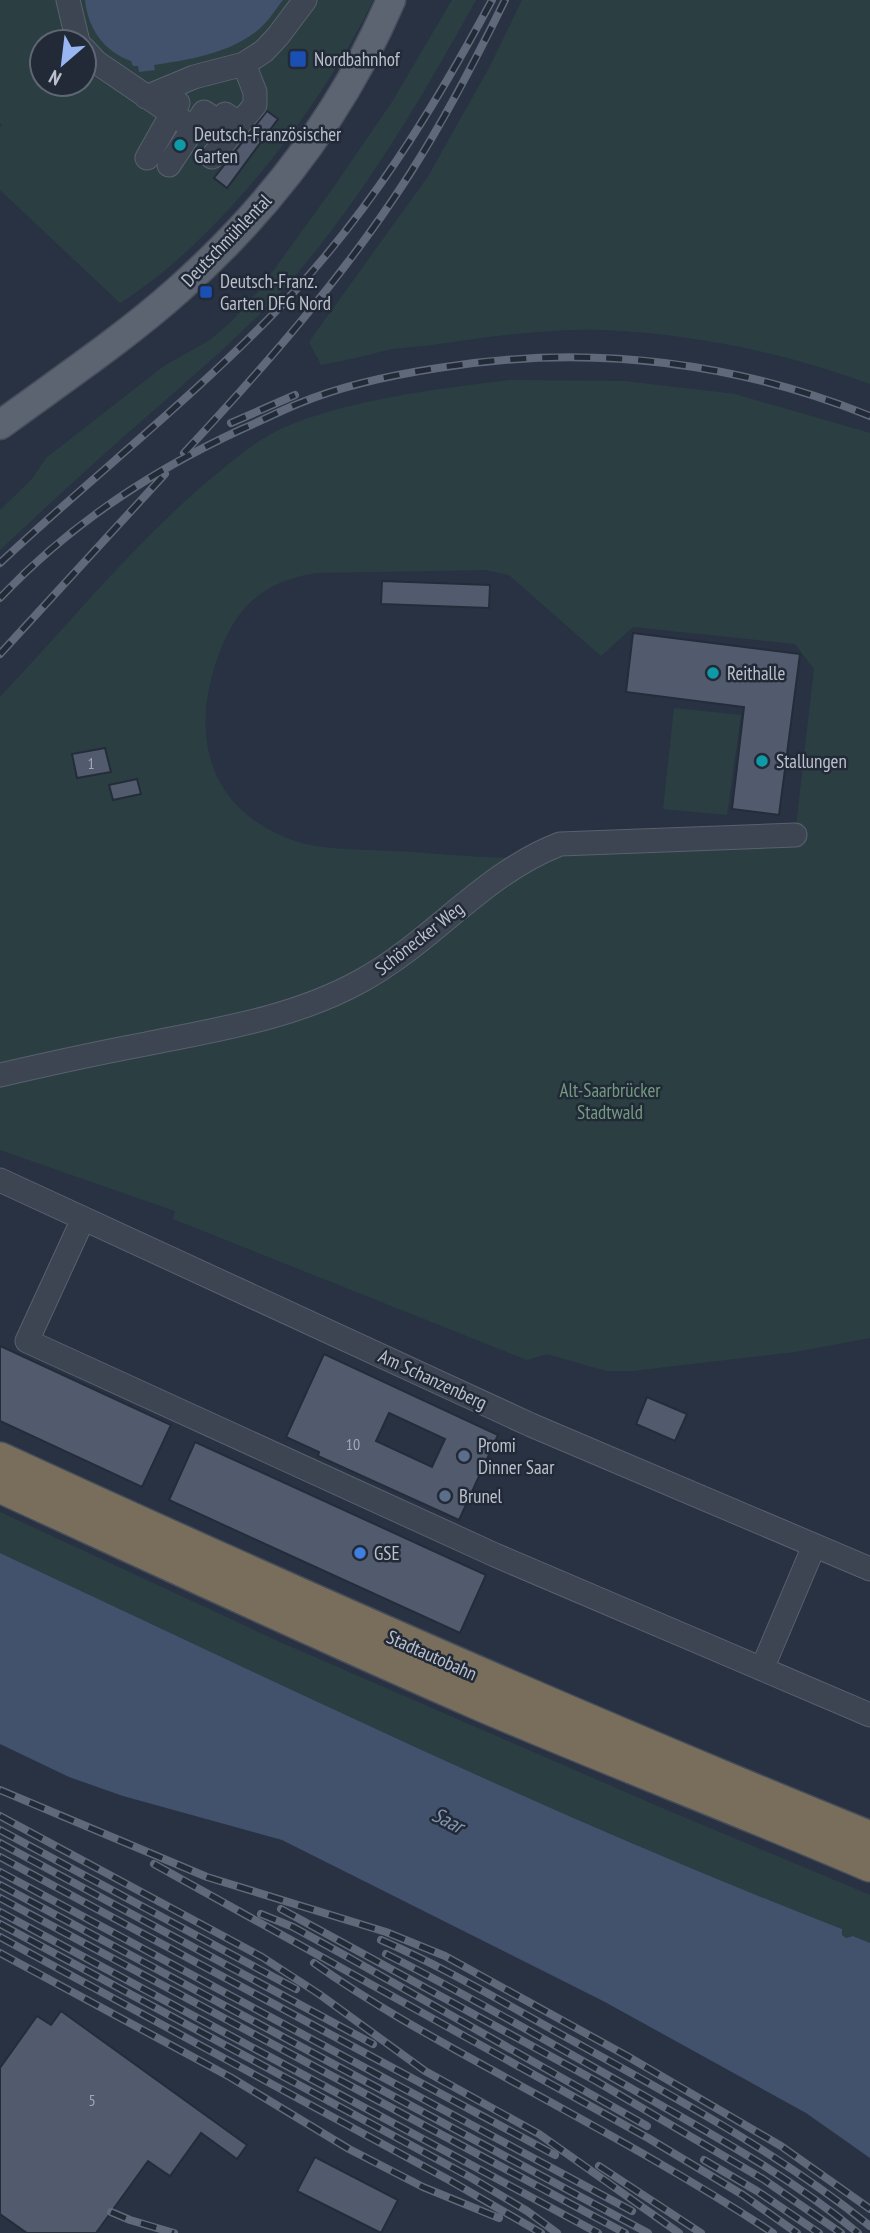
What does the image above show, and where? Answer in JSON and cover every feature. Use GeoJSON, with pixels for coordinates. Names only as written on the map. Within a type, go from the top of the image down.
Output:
{"type":"FeatureCollection","features":[{"type":"Feature","properties":{"kind":"highway","name":"Stadtautobahn"},"geometry":{"type":"LineString","coordinates":[[0,1459],[468,1671],[693,1767],[870,1838]]}},
{"type":"Feature","properties":{"kind":"highway","name":"Stadtautobahn"},"geometry":{"type":"LineString","coordinates":[[0,1486],[289,1619],[480,1703],[870,1865]]}},
{"type":"Feature","properties":{"kind":"main road","name":"Deutschmühlental"},"geometry":{"type":"LineString","coordinates":[[0,425],[177,291],[233,237],[316,137],[362,61],[391,0]]}},
{"type":"Feature","properties":{"kind":"street"},"geometry":{"type":"LineString","coordinates":[[68,0],[75,28]]}},
{"type":"Feature","properties":{"kind":"street"},"geometry":{"type":"LineString","coordinates":[[146,97],[194,77],[244,64],[264,51],[295,16],[305,0]]}},
{"type":"Feature","properties":{"kind":"street"},"geometry":{"type":"LineString","coordinates":[[98,63],[193,128]]}},
{"type":"Feature","properties":{"kind":"street"},"geometry":{"type":"LineString","coordinates":[[212,157],[255,105],[255,92],[244,64]]}},
{"type":"Feature","properties":{"kind":"street"},"geometry":{"type":"LineString","coordinates":[[147,158],[194,77]]}},
{"type":"Feature","properties":{"kind":"street"},"geometry":{"type":"LineString","coordinates":[[169,165],[204,112],[219,122],[225,114],[239,123]]}},
{"type":"Feature","properties":{"kind":"street","name":"Schönecker Weg"},"geometry":{"type":"LineString","coordinates":[[0,1075],[226,1029],[328,997],[394,962],[493,880],[526,859],[560,845],[795,835]]}},
{"type":"Feature","properties":{"kind":"street","name":"Am Schanzenberg"},"geometry":{"type":"LineString","coordinates":[[0,1180],[531,1425],[870,1569]]}},
{"type":"Feature","properties":{"kind":"street"},"geometry":{"type":"LineString","coordinates":[[83,1219],[27,1341],[495,1555],[870,1715]]}},
{"type":"Feature","properties":{"kind":"street"},"geometry":{"type":"LineString","coordinates":[[762,1670],[814,1546]]}},
{"type":"Feature","properties":{"kind":"green space","name":"Deutsch-Französischer Garten"},"geometry":{"type":"Polygon","coordinates":[[[0,0],[373,0],[327,83],[265,168],[194,245],[157,277],[120,303],[0,190],[0,0]]]}},
{"type":"Feature","properties":{"kind":"green space"},"geometry":{"type":"Polygon","coordinates":[[[452,0],[476,0],[385,154],[334,228],[278,295],[233,340],[0,550],[0,510],[32,479],[46,458],[164,366],[210,340],[233,320],[260,289],[392,102],[452,0]]]}},
{"type":"Feature","properties":{"kind":"green space"},"geometry":{"type":"Polygon","coordinates":[[[522,0],[870,0],[870,384],[806,363],[740,347],[673,336],[605,330],[496,336],[399,348],[321,365],[309,342],[429,175],[490,66],[522,0]]]}},
{"type":"Feature","properties":{"kind":"green space","name":"Alt-Saarbrücker Stadtwald"},"geometry":{"type":"Polygon","coordinates":[[[509,380],[624,381],[735,394],[870,433],[870,1338],[795,1352],[632,1371],[606,1371],[547,1354],[527,1360],[173,1219],[175,1211],[0,1150],[0,697],[161,524],[219,472],[259,441],[311,417],[366,402],[509,380]],[[485,570],[316,573],[279,583],[252,601],[231,627],[223,643],[209,690],[206,717],[207,743],[213,767],[224,789],[240,809],[262,826],[289,839],[315,846],[485,857],[549,857],[795,835],[814,669],[795,644],[633,627],[601,656],[509,575],[485,570]]]}},
{"type":"Feature","properties":{"kind":"green space"},"geometry":{"type":"Polygon","coordinates":[[[674,708],[741,715],[727,815],[663,809],[674,708]]]}},
{"type":"Feature","properties":{"kind":"green space"},"geometry":{"type":"Polygon","coordinates":[[[0,1512],[280,1642],[870,1895],[870,1943],[854,1936],[846,1938],[842,1935],[842,1929],[523,1796],[0,1553],[0,1512]]]}},
{"type":"Feature","properties":{"kind":"water"},"geometry":{"type":"Polygon","coordinates":[[[85,0],[283,0],[262,27],[235,44],[195,58],[154,65],[155,70],[139,72],[138,66],[133,66],[131,61],[105,45],[98,36],[98,28],[93,28],[85,0]]]}},
{"type":"Feature","properties":{"kind":"water","name":"Saar"},"geometry":{"type":"Polygon","coordinates":[[[0,1553],[523,1796],[842,1929],[842,1935],[846,1938],[853,1936],[870,1943],[870,2158],[806,2113],[605,2002],[282,1840],[123,1796],[69,1777],[0,1744],[0,1553]]]}},
{"type":"Feature","properties":{"kind":"building"},"geometry":{"type":"Polygon","coordinates":[[[267,111],[278,119],[227,188],[214,178],[267,111]]]}},
{"type":"Feature","properties":{"kind":"building"},"geometry":{"type":"Polygon","coordinates":[[[382,581],[490,585],[489,608],[381,604],[382,581]]]}},
{"type":"Feature","properties":{"kind":"building","name":"Reithalle"},"geometry":{"type":"Polygon","coordinates":[[[633,633],[800,654],[779,815],[732,809],[744,707],[626,692],[633,633]]]}},
{"type":"Feature","properties":{"kind":"building"},"geometry":{"type":"Polygon","coordinates":[[[105,748],[111,772],[77,778],[72,754],[105,748]]]}},
{"type":"Feature","properties":{"kind":"building"},"geometry":{"type":"Polygon","coordinates":[[[137,779],[141,794],[113,800],[109,785],[137,779]]]}},
{"type":"Feature","properties":{"kind":"building"},"geometry":{"type":"Polygon","coordinates":[[[0,1346],[171,1425],[142,1487],[0,1421],[0,1346]]]}},
{"type":"Feature","properties":{"kind":"building"},"geometry":{"type":"Polygon","coordinates":[[[324,1354],[498,1435],[459,1520],[318,1456],[319,1452],[286,1437],[324,1354]],[[389,1413],[376,1441],[432,1467],[445,1439],[389,1413]]]}},
{"type":"Feature","properties":{"kind":"building"},"geometry":{"type":"Polygon","coordinates":[[[647,1397],[687,1414],[675,1441],[636,1424],[647,1397]]]}},
{"type":"Feature","properties":{"kind":"building","name":"GSE"},"geometry":{"type":"Polygon","coordinates":[[[195,1442],[486,1575],[460,1633],[169,1500],[195,1442]]]}},
{"type":"Feature","properties":{"kind":"building"},"geometry":{"type":"Polygon","coordinates":[[[61,2011],[247,2145],[237,2159],[201,2133],[170,2176],[148,2161],[96,2233],[27,2233],[0,2214],[0,2068],[37,2016],[51,2025],[61,2011]]]}},
{"type":"Feature","properties":{"kind":"building"},"geometry":{"type":"Polygon","coordinates":[[[315,2157],[398,2200],[381,2233],[297,2191],[315,2157]]]}},
{"type":"Feature","properties":{"kind":"railway"},"geometry":{"type":"LineString","coordinates":[[0,563],[214,372],[314,270],[398,159],[447,81],[492,0]]}},
{"type":"Feature","properties":{"kind":"railway"},"geometry":{"type":"LineString","coordinates":[[184,453],[304,318],[360,247],[424,151],[472,66],[505,0]]}},
{"type":"Feature","properties":{"kind":"railway"},"geometry":{"type":"LineString","coordinates":[[0,598],[54,547],[83,524],[176,463],[208,445],[300,403],[386,377],[494,361],[603,358],[657,362],[764,382],[870,416]]}},
{"type":"Feature","properties":{"kind":"railway"},"geometry":{"type":"LineString","coordinates":[[231,423],[295,395]]}},
{"type":"Feature","properties":{"kind":"railway"},"geometry":{"type":"LineString","coordinates":[[0,654],[165,474]]}},
{"type":"Feature","properties":{"kind":"railway"},"geometry":{"type":"LineString","coordinates":[[0,1790],[207,1877],[386,1932],[445,1956],[627,2056],[781,2146],[870,2209]]}},
{"type":"Feature","properties":{"kind":"railway"},"geometry":{"type":"LineString","coordinates":[[0,1816],[262,1957],[319,1994],[425,2071],[539,2134],[679,2233]]}},
{"type":"Feature","properties":{"kind":"railway"},"geometry":{"type":"LineString","coordinates":[[0,1830],[296,1989]]}},
{"type":"Feature","properties":{"kind":"railway"},"geometry":{"type":"LineString","coordinates":[[0,1843],[373,2044]]}},
{"type":"Feature","properties":{"kind":"railway"},"geometry":{"type":"LineString","coordinates":[[0,1857],[555,2155]]}},
{"type":"Feature","properties":{"kind":"railway"},"geometry":{"type":"LineString","coordinates":[[154,1864],[648,2138],[743,2195],[797,2233]]}},
{"type":"Feature","properties":{"kind":"railway"},"geometry":{"type":"LineString","coordinates":[[0,1872],[632,2211]]}},
{"type":"Feature","properties":{"kind":"railway"},"geometry":{"type":"LineString","coordinates":[[0,1885],[648,2233]]}},
{"type":"Feature","properties":{"kind":"railway"},"geometry":{"type":"LineString","coordinates":[[0,1898],[625,2233]]}},
{"type":"Feature","properties":{"kind":"railway"},"geometry":{"type":"LineString","coordinates":[[281,1909],[596,2081],[763,2179],[841,2233]]}},
{"type":"Feature","properties":{"kind":"railway"},"geometry":{"type":"LineString","coordinates":[[0,1912],[598,2233]]}},
{"type":"Feature","properties":{"kind":"railway"},"geometry":{"type":"LineString","coordinates":[[261,1914],[293,1927],[346,1956],[647,2126]]}},
{"type":"Feature","properties":{"kind":"railway"},"geometry":{"type":"LineString","coordinates":[[0,1924],[470,2177],[527,2211],[557,2233]]}},
{"type":"Feature","properties":{"kind":"railway"},"geometry":{"type":"LineString","coordinates":[[0,1937],[449,2180],[541,2233]]}},
{"type":"Feature","properties":{"kind":"railway"},"geometry":{"type":"LineString","coordinates":[[381,1940],[474,1986],[682,2102],[760,2148],[870,2226]]}},
{"type":"Feature","properties":{"kind":"railway"},"geometry":{"type":"LineString","coordinates":[[0,1953],[230,2077],[349,2149],[423,2187],[499,2218]]}},
{"type":"Feature","properties":{"kind":"railway"},"geometry":{"type":"LineString","coordinates":[[386,1954],[449,1986],[721,2140],[778,2174],[858,2233]]}},
{"type":"Feature","properties":{"kind":"railway"},"geometry":{"type":"LineString","coordinates":[[314,1963],[410,2024],[643,2154],[773,2233]]}},
{"type":"Feature","properties":{"kind":"railway"},"geometry":{"type":"LineString","coordinates":[[704,2160],[757,2191],[819,2233]]}},
{"type":"Feature","properties":{"kind":"railway"},"geometry":{"type":"LineString","coordinates":[[599,2166],[701,2233]]}},
{"type":"Feature","properties":{"kind":"railway"},"geometry":{"type":"LineString","coordinates":[[111,2212],[174,2233]]}},
{"type":"Feature","properties":{"kind":"place","name":"Nordbahnhof"},"geometry":{"type":"Point","coordinates":[298,59]}},
{"type":"Feature","properties":{"kind":"place","name":"Deutsch-Französischer Garten"},"geometry":{"type":"Point","coordinates":[180,145]}},
{"type":"Feature","properties":{"kind":"place","name":"Deutsch-Franz. Garten DFG Nord"},"geometry":{"type":"Point","coordinates":[206,292]}},
{"type":"Feature","properties":{"kind":"place","name":"Reithalle"},"geometry":{"type":"Point","coordinates":[713,673]}},
{"type":"Feature","properties":{"kind":"place","name":"Stallungen"},"geometry":{"type":"Point","coordinates":[762,761]}},
{"type":"Feature","properties":{"kind":"place","name":"Promi Dinner Saar"},"geometry":{"type":"Point","coordinates":[464,1456]}},
{"type":"Feature","properties":{"kind":"place","name":"Brunel"},"geometry":{"type":"Point","coordinates":[445,1496]}},
{"type":"Feature","properties":{"kind":"place","name":"GSE"},"geometry":{"type":"Point","coordinates":[360,1553]}}]}
